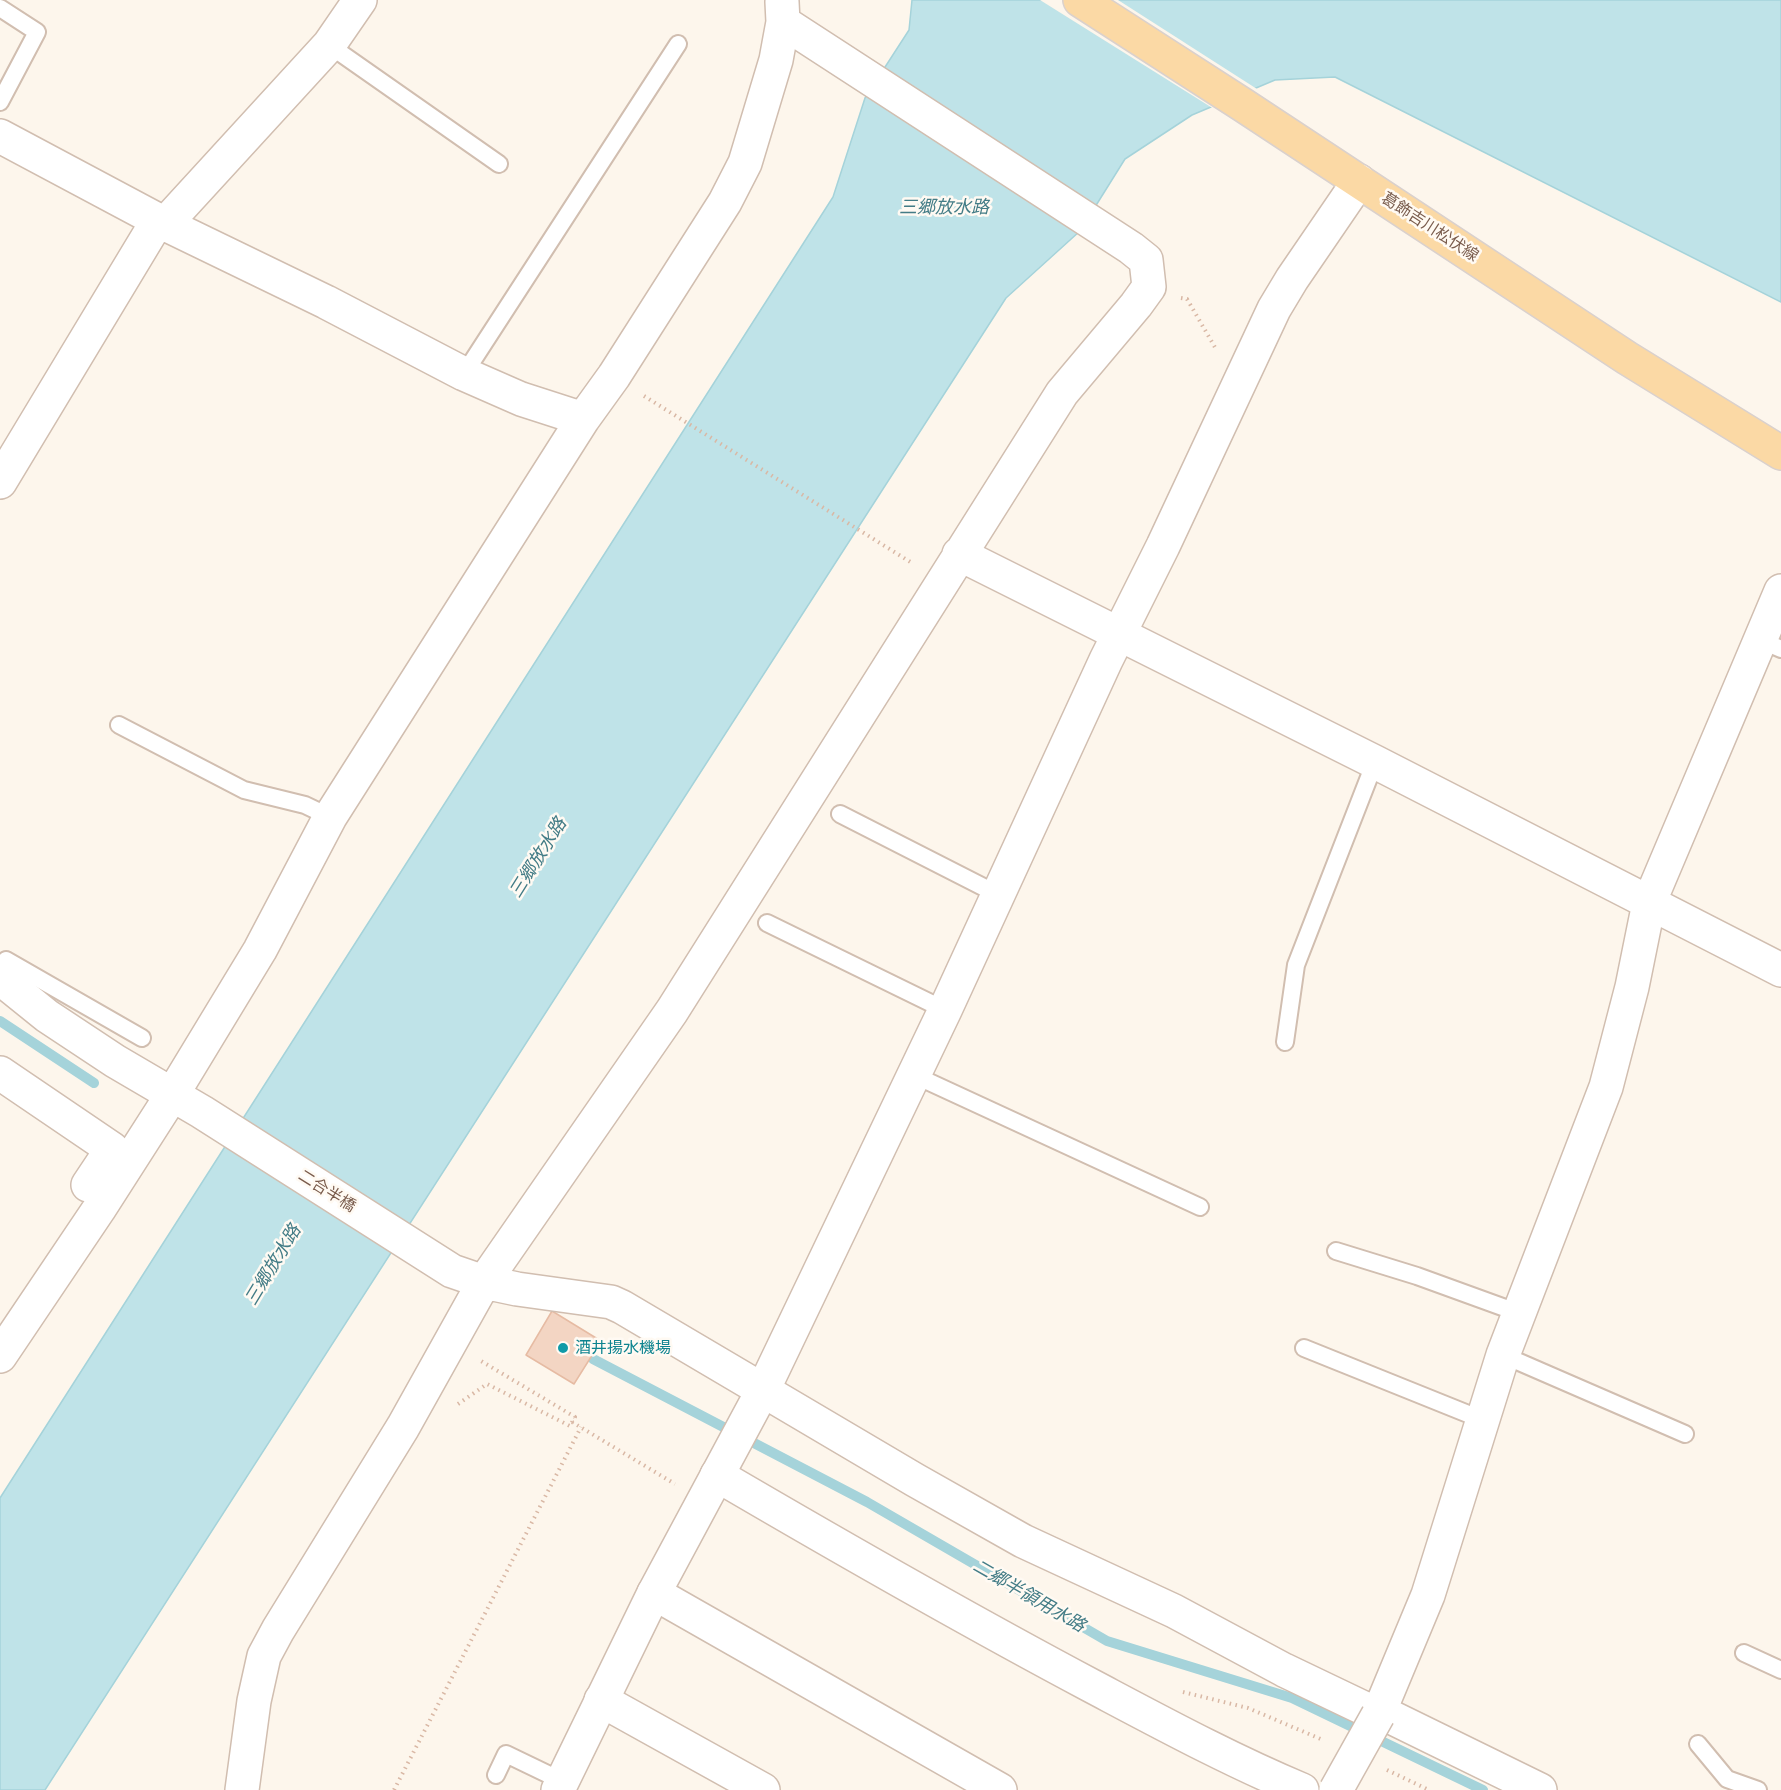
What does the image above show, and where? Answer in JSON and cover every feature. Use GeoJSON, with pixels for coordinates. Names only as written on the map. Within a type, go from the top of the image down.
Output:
{"type":"FeatureCollection","features":[{"type":"Feature","properties":{"kind":"main road","name":"葛飾吉川松伏線"},"geometry":{"type":"LineString","coordinates":[[1080,0],[1627,358],[1781,453]]}},
{"type":"Feature","properties":{"kind":"street"},"geometry":{"type":"LineString","coordinates":[[0,482],[162,222],[329,45],[360,0]]}},
{"type":"Feature","properties":{"kind":"street"},"geometry":{"type":"LineString","coordinates":[[8,1343],[99,1209],[172,1095],[260,950],[330,817],[583,419],[614,376],[719,212],[745,163],[776,60],[783,11],[871,80],[1146,260],[1149,287],[1062,393],[672,1011],[484,1282],[403,1427],[278,1630],[264,1656],[254,1701],[242,1790]]}},
{"type":"Feature","properties":{"kind":"street"},"geometry":{"type":"LineString","coordinates":[[0,136],[162,222],[326,302],[464,374],[521,399],[583,419]]}},
{"type":"Feature","properties":{"kind":"street"},"geometry":{"type":"LineString","coordinates":[[560,1786],[654,1593],[760,1395],[945,1010],[997,894],[1274,309],[1359,181]]}},
{"type":"Feature","properties":{"kind":"street"},"geometry":{"type":"LineString","coordinates":[[959,554],[1375,762],[1781,970]]}},
{"type":"Feature","properties":{"kind":"street"},"geometry":{"type":"LineString","coordinates":[[1335,1790],[1378,1714],[1428,1595],[1503,1355],[1606,1087],[1632,987],[1649,903],[1771,644],[1781,591]]}},
{"type":"Feature","properties":{"kind":"street","name":"二合半橋"},"geometry":{"type":"LineString","coordinates":[[0,978],[47,1016],[115,1061],[202,1112],[452,1270],[484,1282],[517,1289],[611,1302],[654,1325],[760,1395],[1023,1541],[1173,1611],[1284,1670],[1378,1714],[1394,1718],[1540,1790]]}},
{"type":"Feature","properties":{"kind":"street"},"geometry":{"type":"LineString","coordinates":[[0,1073],[112,1149],[18,1289],[8,1343]]}},
{"type":"Feature","properties":{"kind":"street"},"geometry":{"type":"LineString","coordinates":[[714,1480],[1155,1720],[1302,1790]]}},
{"type":"Feature","properties":{"kind":"street"},"geometry":{"type":"LineString","coordinates":[[654,1593],[1000,1790]]}},
{"type":"Feature","properties":{"kind":"street"},"geometry":{"type":"LineString","coordinates":[[601,1700],[763,1790]]}},
{"type":"Feature","properties":{"kind":"lane"},"geometry":{"type":"LineString","coordinates":[[0,8],[37,32],[0,102]]}},
{"type":"Feature","properties":{"kind":"lane"},"geometry":{"type":"LineString","coordinates":[[464,374],[678,44]]}},
{"type":"Feature","properties":{"kind":"lane"},"geometry":{"type":"LineString","coordinates":[[329,45],[500,164]]}},
{"type":"Feature","properties":{"kind":"lane"},"geometry":{"type":"LineString","coordinates":[[120,725],[244,790],[305,805],[330,817]]}},
{"type":"Feature","properties":{"kind":"lane"},"geometry":{"type":"LineString","coordinates":[[1285,1042],[1296,965],[1375,762]]}},
{"type":"Feature","properties":{"kind":"lane"},"geometry":{"type":"LineString","coordinates":[[840,814],[997,894]]}},
{"type":"Feature","properties":{"kind":"lane"},"geometry":{"type":"LineString","coordinates":[[767,923],[945,1010]]}},
{"type":"Feature","properties":{"kind":"lane"},"geometry":{"type":"LineString","coordinates":[[0,969],[6,960],[142,1038]]}},
{"type":"Feature","properties":{"kind":"lane"},"geometry":{"type":"LineString","coordinates":[[914,1075],[1200,1207]]}},
{"type":"Feature","properties":{"kind":"lane"},"geometry":{"type":"LineString","coordinates":[[1336,1251],[1417,1276],[1519,1313]]}},
{"type":"Feature","properties":{"kind":"lane"},"geometry":{"type":"LineString","coordinates":[[1304,1348],[1483,1420]]}},
{"type":"Feature","properties":{"kind":"lane"},"geometry":{"type":"LineString","coordinates":[[1503,1355],[1685,1434]]}},
{"type":"Feature","properties":{"kind":"lane"},"geometry":{"type":"LineString","coordinates":[[1744,1653],[1781,1670]]}},
{"type":"Feature","properties":{"kind":"lane"},"geometry":{"type":"LineString","coordinates":[[1698,1744],[1727,1779],[1758,1790]]}},
{"type":"Feature","properties":{"kind":"lane"},"geometry":{"type":"LineString","coordinates":[[496,1775],[506,1754],[560,1786]]}},
{"type":"Feature","properties":{"kind":"path"},"geometry":{"type":"LineString","coordinates":[[1178,297],[1187,299],[1238,386]]}},
{"type":"Feature","properties":{"kind":"path"},"geometry":{"type":"LineString","coordinates":[[643,395],[908,561]]}},
{"type":"Feature","properties":{"kind":"path"},"geometry":{"type":"LineString","coordinates":[[403,1427],[439,1416],[487,1384],[570,1426],[573,1422],[575,1418],[477,1358]]}},
{"type":"Feature","properties":{"kind":"path"},"geometry":{"type":"LineString","coordinates":[[573,1422],[714,1480]]}},
{"type":"Feature","properties":{"kind":"path"},"geometry":{"type":"LineString","coordinates":[[394,1790],[581,1427]]}},
{"type":"Feature","properties":{"kind":"water","name":"三郷放水路"},"geometry":{"type":"Polygon","coordinates":[[[912,0],[1781,0],[1781,302],[1335,77],[1275,80],[1192,115],[1125,159],[1080,231],[1006,298],[45,1790],[0,1790],[0,1498],[833,197],[865,98],[909,30],[912,0]]]}},
{"type":"Feature","properties":{"kind":"pier"},"geometry":{"type":"Polygon","coordinates":[[[1040,0],[1118,0],[1257,89],[1255,92],[1214,109],[1040,0]]]}},
{"type":"Feature","properties":{"kind":"building","name":"酒井揚水機場"},"geometry":{"type":"Polygon","coordinates":[[[552,1311],[601,1341],[574,1384],[526,1355],[552,1311]]]}},
{"type":"Feature","properties":{"kind":"waterway","name":"二郷半領用水路"},"geometry":{"type":"LineString","coordinates":[[0,1021],[94,1083]]}},
{"type":"Feature","properties":{"kind":"waterway","name":"二郷半領用水路"},"geometry":{"type":"LineString","coordinates":[[593,1359],[867,1502],[1107,1641],[1292,1698],[1483,1790]]}},
{"type":"Feature","properties":{"kind":"place","name":"酒井揚水機場"},"geometry":{"type":"Point","coordinates":[563,1348]}}]}
